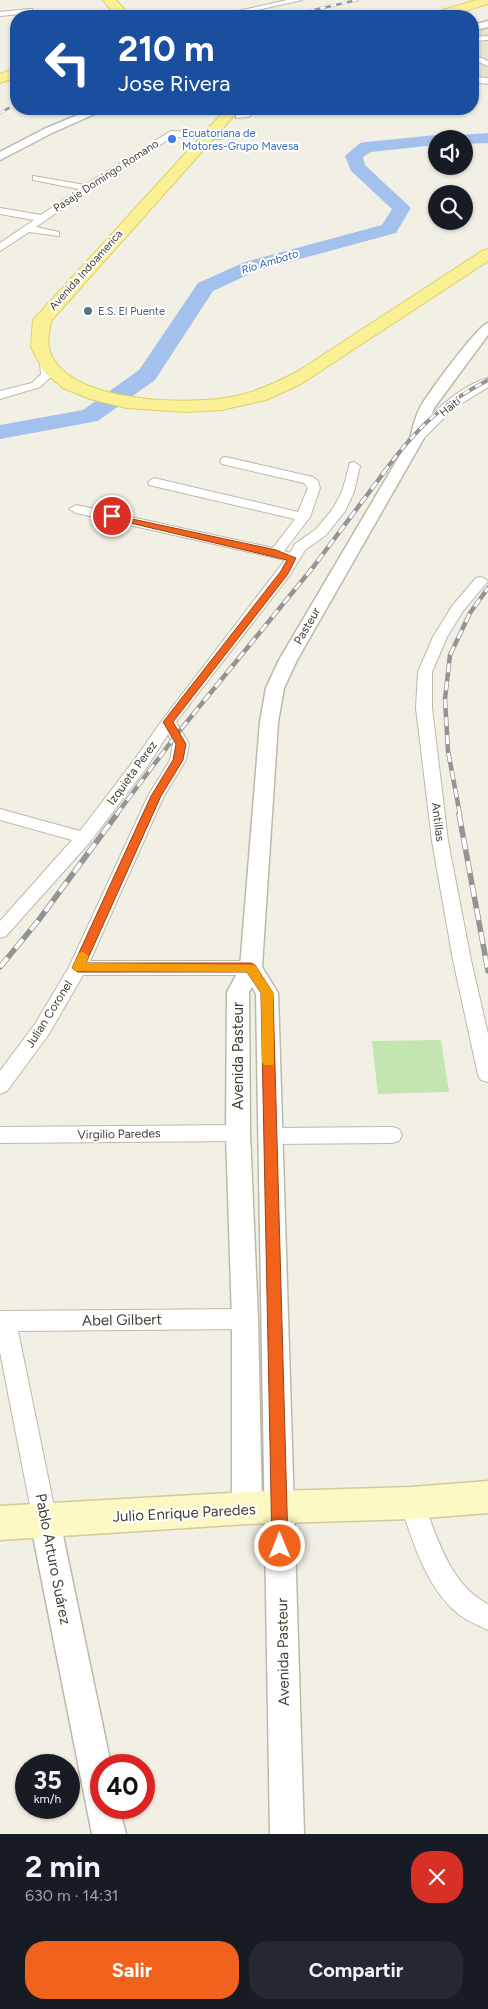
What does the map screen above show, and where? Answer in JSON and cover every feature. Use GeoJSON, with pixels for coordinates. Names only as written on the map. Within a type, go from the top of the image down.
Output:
{"type":"FeatureCollection","features":[{"type":"Feature","properties":{"kind":"main road"},"geometry":{"type":"LineString","coordinates":[[109,0],[118,10]]}},
{"type":"Feature","properties":{"kind":"main road"},"geometry":{"type":"LineString","coordinates":[[456,10],[488,0]]}},
{"type":"Feature","properties":{"kind":"main road"},"geometry":{"type":"LineString","coordinates":[[474,10],[488,6]]}},
{"type":"Feature","properties":{"kind":"main road","name":"Avenida Indoamerica"},"geometry":{"type":"LineString","coordinates":[[237,115],[214,135],[42,320],[38,345],[46,363],[84,391],[111,399],[147,404],[209,406],[246,400],[282,388],[301,371],[488,244]]}},
{"type":"Feature","properties":{"kind":"main road","name":"Avenida Indoamerica"},"geometry":{"type":"LineString","coordinates":[[66,376],[54,347],[53,335],[56,323],[214,135]]}},
{"type":"Feature","properties":{"kind":"main road","name":"Avenida Indoamerica"},"geometry":{"type":"LineString","coordinates":[[301,371],[488,254]]}},
{"type":"Feature","properties":{"kind":"main road","name":"Julio Enrique Paredes"},"geometry":{"type":"LineString","coordinates":[[0,1523],[263,1508],[412,1503],[488,1497]]}},
{"type":"Feature","properties":{"kind":"street"},"geometry":{"type":"LineString","coordinates":[[249,10],[298,0]]}},
{"type":"Feature","properties":{"kind":"street"},"geometry":{"type":"LineString","coordinates":[[0,158],[48,131],[87,115]]}},
{"type":"Feature","properties":{"kind":"street","name":"Pasaje Domingo Romano"},"geometry":{"type":"LineString","coordinates":[[0,248],[42,218],[171,134],[214,135]]}},
{"type":"Feature","properties":{"kind":"street"},"geometry":{"type":"LineString","coordinates":[[36,178],[88,188]]}},
{"type":"Feature","properties":{"kind":"street"},"geometry":{"type":"LineString","coordinates":[[0,211],[42,218]]}},
{"type":"Feature","properties":{"kind":"street"},"geometry":{"type":"LineString","coordinates":[[28,229],[55,234]]}},
{"type":"Feature","properties":{"kind":"street"},"geometry":{"type":"LineString","coordinates":[[0,233],[16,236]]}},
{"type":"Feature","properties":{"kind":"street","name":"Pasteur"},"geometry":{"type":"LineString","coordinates":[[251,968],[269,722],[275,688],[288,660],[417,438],[427,408],[474,342],[488,327]]}},
{"type":"Feature","properties":{"kind":"street"},"geometry":{"type":"LineString","coordinates":[[0,395],[36,385],[47,375],[46,363]]}},
{"type":"Feature","properties":{"kind":"street","name":"Haití"},"geometry":{"type":"LineString","coordinates":[[417,438],[428,425],[460,398],[488,382]]}},
{"type":"Feature","properties":{"kind":"street"},"geometry":{"type":"LineString","coordinates":[[226,461],[308,480],[313,484],[314,488],[303,517],[276,553]]}},
{"type":"Feature","properties":{"kind":"street","name":"Izquieta Perez"},"geometry":{"type":"LineString","coordinates":[[0,932],[84,838],[141,763],[168,722],[285,572],[300,547],[321,532],[338,511],[348,492],[354,466]]}},
{"type":"Feature","properties":{"kind":"street"},"geometry":{"type":"LineString","coordinates":[[154,482],[303,517]]}},
{"type":"Feature","properties":{"kind":"street"},"geometry":{"type":"LineString","coordinates":[[76,508],[292,558]]}},
{"type":"Feature","properties":{"kind":"street","name":"Antillas"},"geometry":{"type":"LineString","coordinates":[[481,581],[457,610],[440,637],[425,672],[424,708],[440,841],[462,960],[488,1075]]}},
{"type":"Feature","properties":{"kind":"street","name":"Julian Coronel"},"geometry":{"type":"LineString","coordinates":[[0,1086],[42,1029],[78,968],[156,796],[178,760],[181,744],[168,722]]}},
{"type":"Feature","properties":{"kind":"street"},"geometry":{"type":"LineString","coordinates":[[0,814],[84,838]]}},
{"type":"Feature","properties":{"kind":"street"},"geometry":{"type":"LineString","coordinates":[[78,968],[251,968]]}},
{"type":"Feature","properties":{"kind":"street","name":"Avenida Pasteur"},"geometry":{"type":"LineString","coordinates":[[263,1508],[270,1136],[267,993],[251,968],[238,992],[238,1133],[245,1319],[263,1508],[287,1834]]}},
{"type":"Feature","properties":{"kind":"street","name":"Virgilio Paredes"},"geometry":{"type":"LineString","coordinates":[[0,1135],[238,1133]]}},
{"type":"Feature","properties":{"kind":"street"},"geometry":{"type":"LineString","coordinates":[[270,1136],[392,1135]]}},
{"type":"Feature","properties":{"kind":"street","name":"Abel Gilbert"},"geometry":{"type":"LineString","coordinates":[[2,1321],[245,1319]]}},
{"type":"Feature","properties":{"kind":"street","name":"Pablo Arturo Suárez"},"geometry":{"type":"LineString","coordinates":[[2,1321],[92,1754]]}},
{"type":"Feature","properties":{"kind":"street"},"geometry":{"type":"LineString","coordinates":[[412,1503],[421,1533],[446,1580],[464,1604],[488,1617]]}},
{"type":"Feature","properties":{"kind":"street"},"geometry":{"type":"LineString","coordinates":[[106,1819],[109,1834]]}},
{"type":"Feature","properties":{"kind":"shaded area"},"geometry":{"type":"Polygon","coordinates":[[[488,28],[488,78],[480,80],[479,79],[479,30],[488,28]]]}},
{"type":"Feature","properties":{"kind":"green space"},"geometry":{"type":"Polygon","coordinates":[[[441,1040],[449,1092],[378,1094],[372,1041],[441,1040]]]}},
{"type":"Feature","properties":{"kind":"waterway","name":"Río Ambato"},"geometry":{"type":"LineString","coordinates":[[473,139],[488,138]]}},
{"type":"Feature","properties":{"kind":"waterway","name":"Río Ambato"},"geometry":{"type":"LineString","coordinates":[[0,432],[90,416],[147,375],[205,287],[252,266],[389,229],[402,208],[357,167],[354,156],[366,147],[428,141]]}},
{"type":"Feature","properties":{"kind":"railway"},"geometry":{"type":"LineString","coordinates":[[314,10],[357,0]]}},
{"type":"Feature","properties":{"kind":"railway"},"geometry":{"type":"LineString","coordinates":[[0,113],[10,107]]}},
{"type":"Feature","properties":{"kind":"railway"},"geometry":{"type":"LineString","coordinates":[[384,472],[407,443],[430,419],[456,399],[488,380]]}},
{"type":"Feature","properties":{"kind":"railway"},"geometry":{"type":"LineString","coordinates":[[116,815],[177,734],[314,566],[385,471]]}},
{"type":"Feature","properties":{"kind":"railway"},"geometry":{"type":"LineString","coordinates":[[460,815],[448,751],[445,699],[450,655],[470,613],[488,588]]}},
{"type":"Feature","properties":{"kind":"railway"},"geometry":{"type":"LineString","coordinates":[[0,967],[38,921],[117,814]]}},
{"type":"Feature","properties":{"kind":"railway"},"geometry":{"type":"LineString","coordinates":[[459,814],[488,971]]}},
{"type":"Feature","properties":{"kind":"slow traffic"},"geometry":{"type":"LineString","coordinates":[[83,956],[78,968],[251,968],[267,993],[268,1062]]}},
{"type":"Feature","properties":{"kind":"place","name":"Ecuatoriana de Motores-Grupo Mavesa"},"geometry":{"type":"Point","coordinates":[172,139]}},
{"type":"Feature","properties":{"kind":"place","name":"E.S. El Puente"},"geometry":{"type":"Point","coordinates":[88,311]}},
{"type":"Feature","properties":{"kind":"route"},"geometry":{"type":"LineString","coordinates":[[112,516],[292,558],[285,572],[168,722],[177,734],[181,744],[178,760],[156,796],[78,968],[251,968],[267,993],[280,1546]]}}]}
